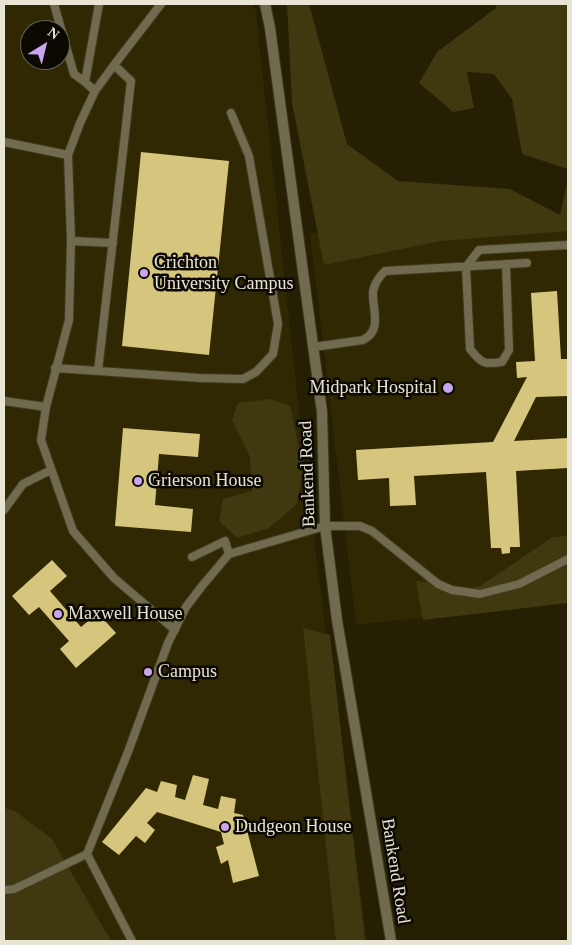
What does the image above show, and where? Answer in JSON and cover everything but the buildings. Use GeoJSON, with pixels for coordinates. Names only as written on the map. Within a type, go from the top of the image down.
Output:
{"type":"FeatureCollection","features":[{"type":"Feature","properties":{"kind":"street","name":"Bankend Road"},"geometry":{"type":"LineString","coordinates":[[265,4],[272,37],[322,412],[325,526],[337,620],[391,941]]}},
{"type":"Feature","properties":{"kind":"lane"},"geometry":{"type":"LineString","coordinates":[[54,4],[74,74],[95,91]]}},
{"type":"Feature","properties":{"kind":"lane"},"geometry":{"type":"LineString","coordinates":[[85,82],[99,4]]}},
{"type":"Feature","properties":{"kind":"lane"},"geometry":{"type":"LineString","coordinates":[[158,5],[95,91],[68,155],[71,240],[68,320],[46,406],[41,440],[72,531],[114,578],[175,630]]}},
{"type":"Feature","properties":{"kind":"lane"},"geometry":{"type":"LineString","coordinates":[[98,371],[131,81],[114,65]]}},
{"type":"Feature","properties":{"kind":"lane"},"geometry":{"type":"LineString","coordinates":[[55,368],[200,378],[243,379],[256,372],[273,354],[278,324],[249,156],[231,113]]}},
{"type":"Feature","properties":{"kind":"lane"},"geometry":{"type":"LineString","coordinates":[[4,142],[68,155]]}},
{"type":"Feature","properties":{"kind":"lane"},"geometry":{"type":"LineString","coordinates":[[71,240],[113,243]]}},
{"type":"Feature","properties":{"kind":"lane"},"geometry":{"type":"LineString","coordinates":[[506,264],[509,350],[502,362],[490,364],[478,360],[470,349],[466,266],[479,250],[568,245]]}},
{"type":"Feature","properties":{"kind":"lane"},"geometry":{"type":"LineString","coordinates":[[314,347],[363,340],[370,337],[375,328],[373,291],[377,280],[385,271],[527,263]]}},
{"type":"Feature","properties":{"kind":"lane"},"geometry":{"type":"LineString","coordinates":[[4,401],[46,406]]}},
{"type":"Feature","properties":{"kind":"lane"},"geometry":{"type":"LineString","coordinates":[[4,510],[23,484],[51,470]]}},
{"type":"Feature","properties":{"kind":"lane"},"geometry":{"type":"LineString","coordinates":[[4,890],[14,889],[87,854],[128,752],[168,643],[186,608],[229,554],[325,526],[360,526],[372,531],[438,584],[452,590],[480,594],[519,584],[568,559]]}},
{"type":"Feature","properties":{"kind":"lane"},"geometry":{"type":"LineString","coordinates":[[192,558],[225,541],[229,554]]}},
{"type":"Feature","properties":{"kind":"lane"},"geometry":{"type":"LineString","coordinates":[[87,854],[132,941]]}},
{"type":"Feature","properties":{"kind":"shaded area","name":"Crichton University Campus"},"geometry":{"type":"Polygon","coordinates":[[[4,4],[253,4],[256,12],[307,487],[367,941],[4,941],[4,4]]]}},
{"type":"Feature","properties":{"kind":"shaded area"},"geometry":{"type":"Polygon","coordinates":[[[287,4],[309,4],[347,144],[398,181],[510,189],[560,215],[568,178],[568,231],[441,241],[324,265],[292,103],[287,4]]]}},
{"type":"Feature","properties":{"kind":"shaded area"},"geometry":{"type":"Polygon","coordinates":[[[495,4],[568,4],[568,169],[522,154],[512,99],[494,74],[467,72],[474,108],[453,112],[419,83],[437,52],[496,8],[495,4]]]}},
{"type":"Feature","properties":{"kind":"shaded area","name":"Midpark Hospital"},"geometry":{"type":"Polygon","coordinates":[[[568,225],[568,601],[356,625],[310,233],[568,225]]]}},
{"type":"Feature","properties":{"kind":"shaded area"},"geometry":{"type":"Polygon","coordinates":[[[271,399],[290,406],[303,467],[297,504],[269,528],[237,538],[219,521],[223,499],[252,491],[250,457],[232,420],[238,403],[271,399]]]}},
{"type":"Feature","properties":{"kind":"shaded area"},"geometry":{"type":"Polygon","coordinates":[[[568,536],[568,603],[423,620],[416,581],[471,588],[480,586],[553,537],[568,536]]]}},
{"type":"Feature","properties":{"kind":"shaded area"},"geometry":{"type":"Polygon","coordinates":[[[303,628],[330,635],[365,941],[336,941],[303,628]]]}},
{"type":"Feature","properties":{"kind":"shaded area"},"geometry":{"type":"Polygon","coordinates":[[[4,808],[15,811],[52,839],[111,941],[4,941],[4,808]]]}},
{"type":"Feature","properties":{"kind":"place","name":"Crichton University Campus"},"geometry":{"type":"Point","coordinates":[144,273]}},
{"type":"Feature","properties":{"kind":"place","name":"Midpark Hospital"},"geometry":{"type":"Point","coordinates":[448,388]}},
{"type":"Feature","properties":{"kind":"place","name":"Grierson House"},"geometry":{"type":"Point","coordinates":[138,481]}},
{"type":"Feature","properties":{"kind":"place","name":"Maxwell House"},"geometry":{"type":"Point","coordinates":[58,614]}},
{"type":"Feature","properties":{"kind":"place","name":"Campus"},"geometry":{"type":"Point","coordinates":[148,672]}},
{"type":"Feature","properties":{"kind":"place","name":"Dudgeon House"},"geometry":{"type":"Point","coordinates":[225,827]}}]}
